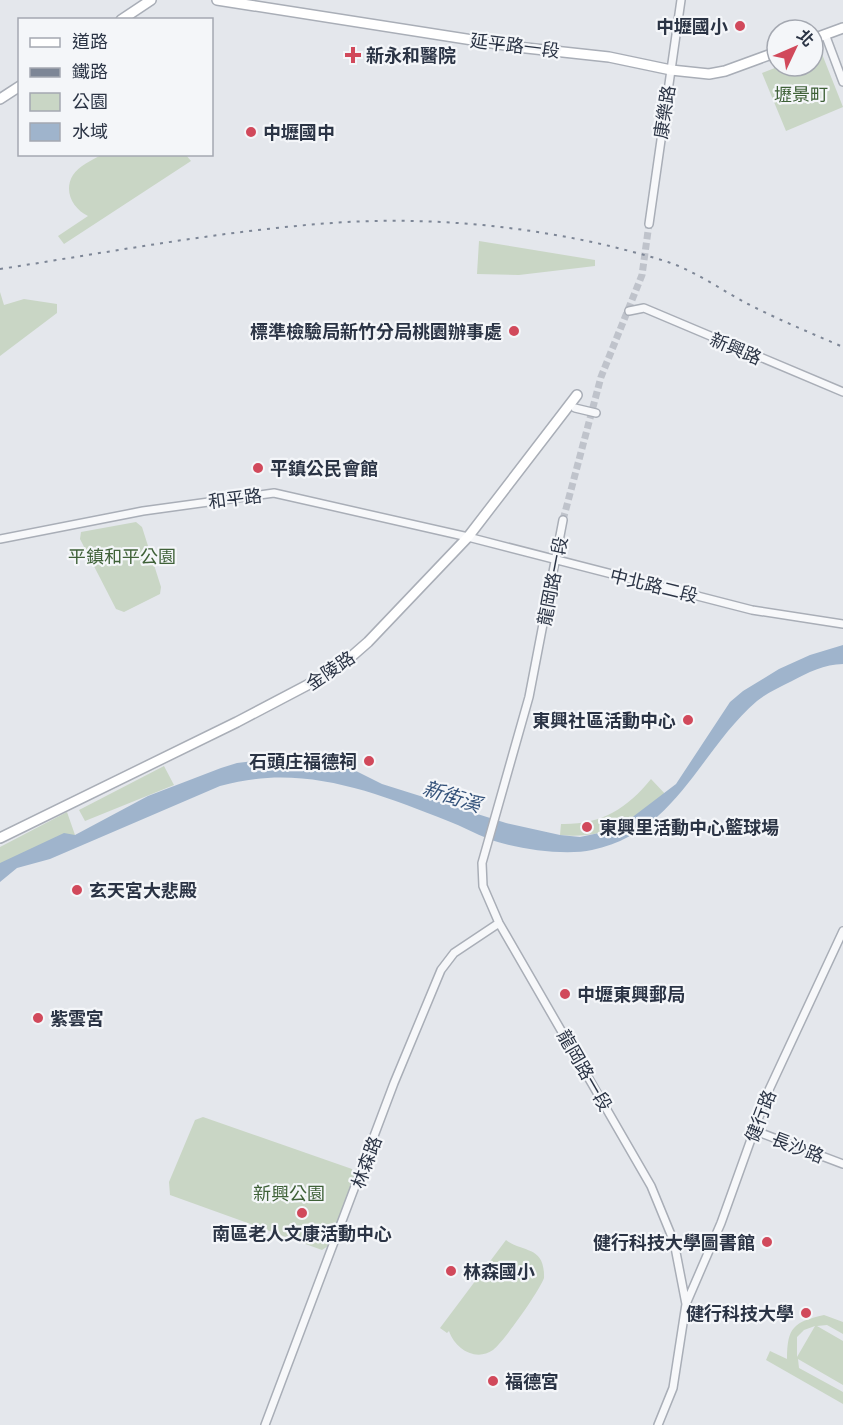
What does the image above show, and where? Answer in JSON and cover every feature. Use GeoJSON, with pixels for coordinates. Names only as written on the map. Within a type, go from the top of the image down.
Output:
{"type":"FeatureCollection","features":[{"type":"Feature","properties":{"kind":"main road"},"geometry":{"type":"LineString","coordinates":[[124,18],[151,0]]}},
{"type":"Feature","properties":{"kind":"main road","name":"延平路一段"},"geometry":{"type":"LineString","coordinates":[[217,0],[507,45],[609,57],[671,70],[709,74],[725,71],[765,56]]}},
{"type":"Feature","properties":{"kind":"main road"},"geometry":{"type":"LineString","coordinates":[[825,34],[843,28]]}},
{"type":"Feature","properties":{"kind":"main road"},"geometry":{"type":"LineString","coordinates":[[0,99],[18,87]]}},
{"type":"Feature","properties":{"kind":"main road","name":"金陵路"},"geometry":{"type":"LineString","coordinates":[[0,838],[237,722],[336,670],[368,642],[468,537],[577,395]]}},
{"type":"Feature","properties":{"kind":"street","name":"康樂路"},"geometry":{"type":"LineString","coordinates":[[648,224],[681,0]]}},
{"type":"Feature","properties":{"kind":"street"},"geometry":{"type":"LineString","coordinates":[[825,34],[843,82]]}},
{"type":"Feature","properties":{"kind":"street","name":"新興路"},"geometry":{"type":"LineString","coordinates":[[629,311],[644,308],[843,392]]}},
{"type":"Feature","properties":{"kind":"street"},"geometry":{"type":"LineString","coordinates":[[575,408],[596,413]]}},
{"type":"Feature","properties":{"kind":"street","name":"和平路"},"geometry":{"type":"LineString","coordinates":[[0,538],[154,509],[274,493],[468,537]]}},
{"type":"Feature","properties":{"kind":"street","name":"龍岡路一段"},"geometry":{"type":"LineString","coordinates":[[564,520],[529,697],[482,863],[483,886],[499,923],[651,1186],[674,1242],[686,1304]]}},
{"type":"Feature","properties":{"kind":"street","name":"中北路二段"},"geometry":{"type":"LineString","coordinates":[[468,537],[752,610],[843,624]]}},
{"type":"Feature","properties":{"kind":"street","name":"林森路"},"geometry":{"type":"LineString","coordinates":[[265,1425],[394,1083],[441,970],[454,953],[499,923]]}},
{"type":"Feature","properties":{"kind":"street","name":"健行路"},"geometry":{"type":"LineString","coordinates":[[686,1304],[721,1223],[768,1092],[843,931]]}},
{"type":"Feature","properties":{"kind":"street","name":"長沙路"},"geometry":{"type":"LineString","coordinates":[[753,1130],[843,1164]]}},
{"type":"Feature","properties":{"kind":"street"},"geometry":{"type":"LineString","coordinates":[[658,1425],[673,1388],[686,1304]]}},
{"type":"Feature","properties":{"kind":"green space","name":"壢景町"},"geometry":{"type":"Polygon","coordinates":[[[825,62],[843,107],[786,131],[762,73],[765,72],[765,78],[825,78],[825,62]]]}},
{"type":"Feature","properties":{"kind":"green space"},"geometry":{"type":"Polygon","coordinates":[[[99,156],[187,156],[191,161],[64,244],[58,236],[88,216],[78,209],[69,193],[73,175],[99,156]]]}},
{"type":"Feature","properties":{"kind":"green space"},"geometry":{"type":"Polygon","coordinates":[[[479,241],[595,260],[595,266],[519,275],[477,274],[479,241]]]}},
{"type":"Feature","properties":{"kind":"green space"},"geometry":{"type":"Polygon","coordinates":[[[0,292],[4,305],[24,299],[57,304],[57,313],[0,356],[0,292]]]}},
{"type":"Feature","properties":{"kind":"green space","name":"平鎮和平公園"},"geometry":{"type":"Polygon","coordinates":[[[136,522],[142,527],[161,587],[160,594],[124,612],[116,609],[80,539],[81,532],[136,522]]]}},
{"type":"Feature","properties":{"kind":"green space"},"geometry":{"type":"Polygon","coordinates":[[[164,766],[174,785],[85,821],[79,810],[164,766]]]}},
{"type":"Feature","properties":{"kind":"green space"},"geometry":{"type":"Polygon","coordinates":[[[651,779],[668,797],[645,815],[604,832],[590,835],[560,835],[561,824],[588,822],[612,813],[632,799],[651,779]]]}},
{"type":"Feature","properties":{"kind":"green space"},"geometry":{"type":"Polygon","coordinates":[[[67,812],[75,835],[0,866],[0,847],[67,812]]]}},
{"type":"Feature","properties":{"kind":"green space","name":"新興公園"},"geometry":{"type":"Polygon","coordinates":[[[203,1117],[352,1169],[355,1177],[328,1246],[322,1250],[170,1195],[169,1182],[195,1120],[203,1117]]]}},
{"type":"Feature","properties":{"kind":"green space"},"geometry":{"type":"Polygon","coordinates":[[[506,1240],[537,1255],[541,1260],[544,1278],[529,1304],[498,1345],[486,1353],[473,1354],[461,1348],[449,1331],[447,1333],[440,1328],[506,1240]]]}},
{"type":"Feature","properties":{"kind":"green space"},"geometry":{"type":"Polygon","coordinates":[[[824,1315],[843,1322],[843,1334],[827,1325],[817,1326],[843,1341],[843,1385],[798,1359],[799,1368],[843,1392],[843,1404],[766,1360],[770,1351],[787,1359],[787,1348],[794,1328],[806,1320],[824,1315]],[[815,1326],[804,1330],[797,1337],[797,1357],[815,1326]]]}},
{"type":"Feature","properties":{"kind":"water","name":"新街溪"},"geometry":{"type":"Polygon","coordinates":[[[843,645],[843,664],[810,672],[757,701],[737,721],[685,788],[645,826],[621,840],[592,850],[554,852],[512,846],[364,791],[308,779],[279,778],[250,780],[220,786],[50,859],[17,868],[0,882],[0,863],[64,833],[75,835],[148,796],[237,763],[288,757],[322,759],[346,766],[382,784],[506,823],[560,835],[580,837],[599,833],[626,822],[676,784],[730,702],[743,691],[779,669],[810,655],[843,645]]]}},
{"type":"Feature","properties":{"kind":"tunnel"},"geometry":{"type":"LineString","coordinates":[[563,520],[601,377],[642,275],[649,224]]}},
{"type":"Feature","properties":{"kind":"railway"},"geometry":{"type":"LineString","coordinates":[[0,269],[248,231],[374,221],[459,223],[544,233],[668,262],[699,276],[760,310],[843,347]]}},
{"type":"Feature","properties":{"kind":"place","name":"中壢國小"},"geometry":{"type":"Point","coordinates":[740,26]}},
{"type":"Feature","properties":{"kind":"place","name":"新永和醫院"},"geometry":{"type":"Point","coordinates":[353,55]}},
{"type":"Feature","properties":{"kind":"place","name":"中壢國中"},"geometry":{"type":"Point","coordinates":[251,132]}},
{"type":"Feature","properties":{"kind":"place","name":"標準檢驗局新竹分局桃園辦事處"},"geometry":{"type":"Point","coordinates":[514,331]}},
{"type":"Feature","properties":{"kind":"place","name":"平鎮公民會館"},"geometry":{"type":"Point","coordinates":[258,468]}},
{"type":"Feature","properties":{"kind":"place","name":"東興社區活動中心"},"geometry":{"type":"Point","coordinates":[688,720]}},
{"type":"Feature","properties":{"kind":"place","name":"石頭庄福德祠"},"geometry":{"type":"Point","coordinates":[369,761]}},
{"type":"Feature","properties":{"kind":"place","name":"東興里活動中心籃球場"},"geometry":{"type":"Point","coordinates":[587,827]}},
{"type":"Feature","properties":{"kind":"place","name":"玄天宮大悲殿"},"geometry":{"type":"Point","coordinates":[77,890]}},
{"type":"Feature","properties":{"kind":"place","name":"中壢東興郵局"},"geometry":{"type":"Point","coordinates":[565,994]}},
{"type":"Feature","properties":{"kind":"place","name":"紫雲宮"},"geometry":{"type":"Point","coordinates":[38,1018]}},
{"type":"Feature","properties":{"kind":"place","name":"南區老人文康活動中心"},"geometry":{"type":"Point","coordinates":[302,1213]}},
{"type":"Feature","properties":{"kind":"place","name":"健行科技大學圖書館"},"geometry":{"type":"Point","coordinates":[767,1242]}},
{"type":"Feature","properties":{"kind":"place","name":"林森國小"},"geometry":{"type":"Point","coordinates":[451,1271]}},
{"type":"Feature","properties":{"kind":"place","name":"健行科技大學"},"geometry":{"type":"Point","coordinates":[806,1313]}},
{"type":"Feature","properties":{"kind":"place","name":"福德宮"},"geometry":{"type":"Point","coordinates":[493,1381]}}]}
